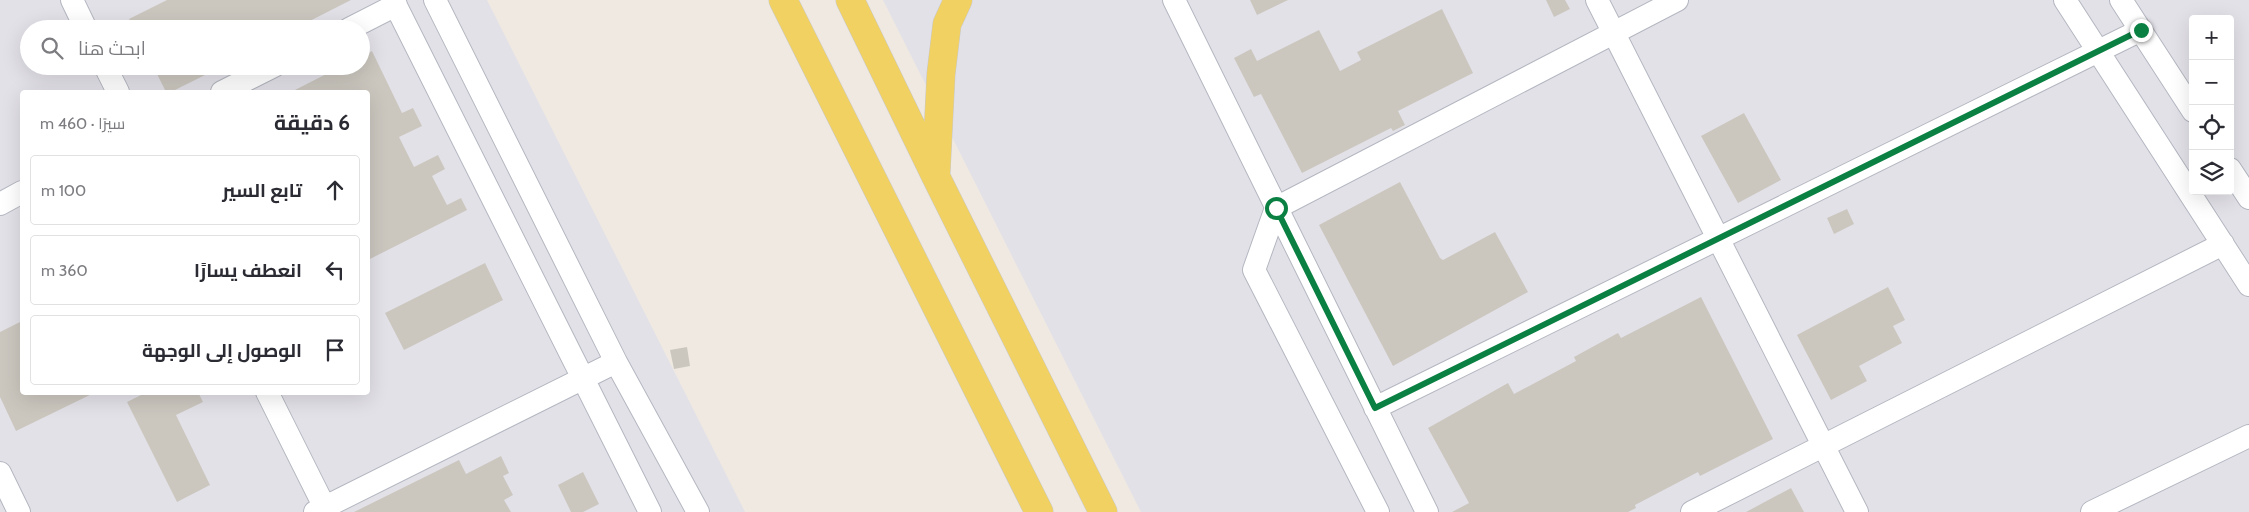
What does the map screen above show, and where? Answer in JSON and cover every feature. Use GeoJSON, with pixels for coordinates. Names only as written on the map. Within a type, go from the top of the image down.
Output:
{"type":"FeatureCollection","features":[{"type":"Feature","properties":{"kind":"main road"},"geometry":{"type":"LineString","coordinates":[[783,0],[1039,512]]}},
{"type":"Feature","properties":{"kind":"main road"},"geometry":{"type":"LineString","coordinates":[[850,0],[936,177],[1104,512]]}},
{"type":"Feature","properties":{"kind":"main road"},"geometry":{"type":"LineString","coordinates":[[936,177],[941,74],[947,24],[958,0]]}},
{"type":"Feature","properties":{"kind":"street"},"geometry":{"type":"LineString","coordinates":[[72,0],[82,20]]}},
{"type":"Feature","properties":{"kind":"street"},"geometry":{"type":"LineString","coordinates":[[435,0],[616,362],[698,512]]}},
{"type":"Feature","properties":{"kind":"street"},"geometry":{"type":"LineString","coordinates":[[1174,0],[1427,512]]}},
{"type":"Feature","properties":{"kind":"street"},"geometry":{"type":"LineString","coordinates":[[1597,0],[1857,512]]}},
{"type":"Feature","properties":{"kind":"street"},"geometry":{"type":"LineString","coordinates":[[1378,512],[1254,270],[1276,208],[1677,0]]}},
{"type":"Feature","properties":{"kind":"street"},"geometry":{"type":"LineString","coordinates":[[2065,0],[2249,285]]}},
{"type":"Feature","properties":{"kind":"street"},"geometry":{"type":"LineString","coordinates":[[2122,0],[2189,105]]}},
{"type":"Feature","properties":{"kind":"street"},"geometry":{"type":"LineString","coordinates":[[365,20],[395,3],[650,512]]}},
{"type":"Feature","properties":{"kind":"street"},"geometry":{"type":"LineString","coordinates":[[1375,408],[2141,30]]}},
{"type":"Feature","properties":{"kind":"street"},"geometry":{"type":"LineString","coordinates":[[110,75],[117,90]]}},
{"type":"Feature","properties":{"kind":"street"},"geometry":{"type":"LineString","coordinates":[[226,90],[256,75]]}},
{"type":"Feature","properties":{"kind":"street"},"geometry":{"type":"LineString","coordinates":[[2234,175],[2249,198]]}},
{"type":"Feature","properties":{"kind":"street"},"geometry":{"type":"LineString","coordinates":[[0,204],[20,193]]}},
{"type":"Feature","properties":{"kind":"street"},"geometry":{"type":"LineString","coordinates":[[1692,512],[2223,244]]}},
{"type":"Feature","properties":{"kind":"street"},"geometry":{"type":"LineString","coordinates":[[268,395],[322,510],[616,362]]}},
{"type":"Feature","properties":{"kind":"street"},"geometry":{"type":"LineString","coordinates":[[2092,512],[2249,436]]}},
{"type":"Feature","properties":{"kind":"street"},"geometry":{"type":"LineString","coordinates":[[0,474],[19,512]]}},
{"type":"Feature","properties":{"kind":"shaded area"},"geometry":{"type":"Polygon","coordinates":[[[0,0],[487,0],[745,512],[0,512],[0,0]]]}},
{"type":"Feature","properties":{"kind":"shaded area"},"geometry":{"type":"Polygon","coordinates":[[[883,0],[2249,0],[2249,512],[1141,512],[883,0]]]}},
{"type":"Feature","properties":{"kind":"building"},"geometry":{"type":"Polygon","coordinates":[[[167,0],[351,0],[312,20],[129,19],[167,0]]]}},
{"type":"Feature","properties":{"kind":"building"},"geometry":{"type":"Polygon","coordinates":[[[1250,0],[1288,0],[1257,15],[1250,0]]]}},
{"type":"Feature","properties":{"kind":"building"},"geometry":{"type":"Polygon","coordinates":[[[1546,0],[1565,0],[1570,9],[1554,17],[1546,0]]]}},
{"type":"Feature","properties":{"kind":"building"},"geometry":{"type":"Polygon","coordinates":[[[1442,9],[1473,73],[1398,111],[1405,125],[1393,131],[1391,128],[1302,173],[1261,94],[1254,97],[1234,58],[1251,49],[1257,61],[1319,30],[1340,71],[1361,60],[1357,52],[1442,9]]]}},
{"type":"Feature","properties":{"kind":"building"},"geometry":{"type":"Polygon","coordinates":[[[372,51],[402,113],[413,108],[422,126],[399,137],[414,167],[438,155],[445,169],[432,176],[447,205],[461,198],[467,210],[370,259],[370,90],[295,90],[324,75],[370,75],[370,52],[372,51]]]}},
{"type":"Feature","properties":{"kind":"building"},"geometry":{"type":"Polygon","coordinates":[[[158,75],[205,75],[175,90],[165,90],[158,75]]]}},
{"type":"Feature","properties":{"kind":"building"},"geometry":{"type":"Polygon","coordinates":[[[1744,113],[1781,180],[1738,203],[1701,136],[1744,113]]]}},
{"type":"Feature","properties":{"kind":"building"},"geometry":{"type":"Polygon","coordinates":[[[1400,182],[1440,258],[1443,260],[1495,232],[1528,292],[1393,366],[1319,225],[1400,182]]]}},
{"type":"Feature","properties":{"kind":"building"},"geometry":{"type":"Polygon","coordinates":[[[1847,209],[1854,224],[1834,234],[1827,218],[1847,209]]]}},
{"type":"Feature","properties":{"kind":"building"},"geometry":{"type":"Polygon","coordinates":[[[485,263],[503,300],[404,350],[385,313],[485,263]]]}},
{"type":"Feature","properties":{"kind":"building"},"geometry":{"type":"Polygon","coordinates":[[[1888,287],[1905,320],[1893,326],[1902,343],[1859,366],[1867,381],[1831,400],[1797,335],[1888,287]]]}},
{"type":"Feature","properties":{"kind":"building"},"geometry":{"type":"Polygon","coordinates":[[[1701,297],[1773,439],[1700,476],[1698,472],[1635,505],[1636,508],[1628,512],[1452,512],[1469,503],[1428,428],[1508,383],[1514,394],[1576,361],[1574,357],[1618,333],[1621,338],[1701,297]]]}},
{"type":"Feature","properties":{"kind":"building"},"geometry":{"type":"Polygon","coordinates":[[[20,322],[20,395],[90,395],[16,431],[0,397],[0,332],[20,322]]]}},
{"type":"Feature","properties":{"kind":"building"},"geometry":{"type":"Polygon","coordinates":[[[687,347],[690,366],[674,369],[670,350],[687,347]]]}},
{"type":"Feature","properties":{"kind":"building"},"geometry":{"type":"Polygon","coordinates":[[[141,395],[200,395],[203,402],[176,415],[210,485],[177,502],[127,402],[141,395]]]}},
{"type":"Feature","properties":{"kind":"building"},"geometry":{"type":"Polygon","coordinates":[[[501,456],[509,473],[503,476],[513,495],[504,500],[511,512],[354,512],[459,460],[466,474],[501,456]]]}},
{"type":"Feature","properties":{"kind":"building"},"geometry":{"type":"Polygon","coordinates":[[[583,472],[599,504],[583,512],[571,512],[558,485],[583,472]]]}},
{"type":"Feature","properties":{"kind":"building"},"geometry":{"type":"Polygon","coordinates":[[[1791,488],[1804,512],[1746,512],[1791,488]]]}},
{"type":"Feature","properties":{"kind":"route"},"geometry":{"type":"LineString","coordinates":[[1276,208],[1375,408],[2141,30]]}}]}
